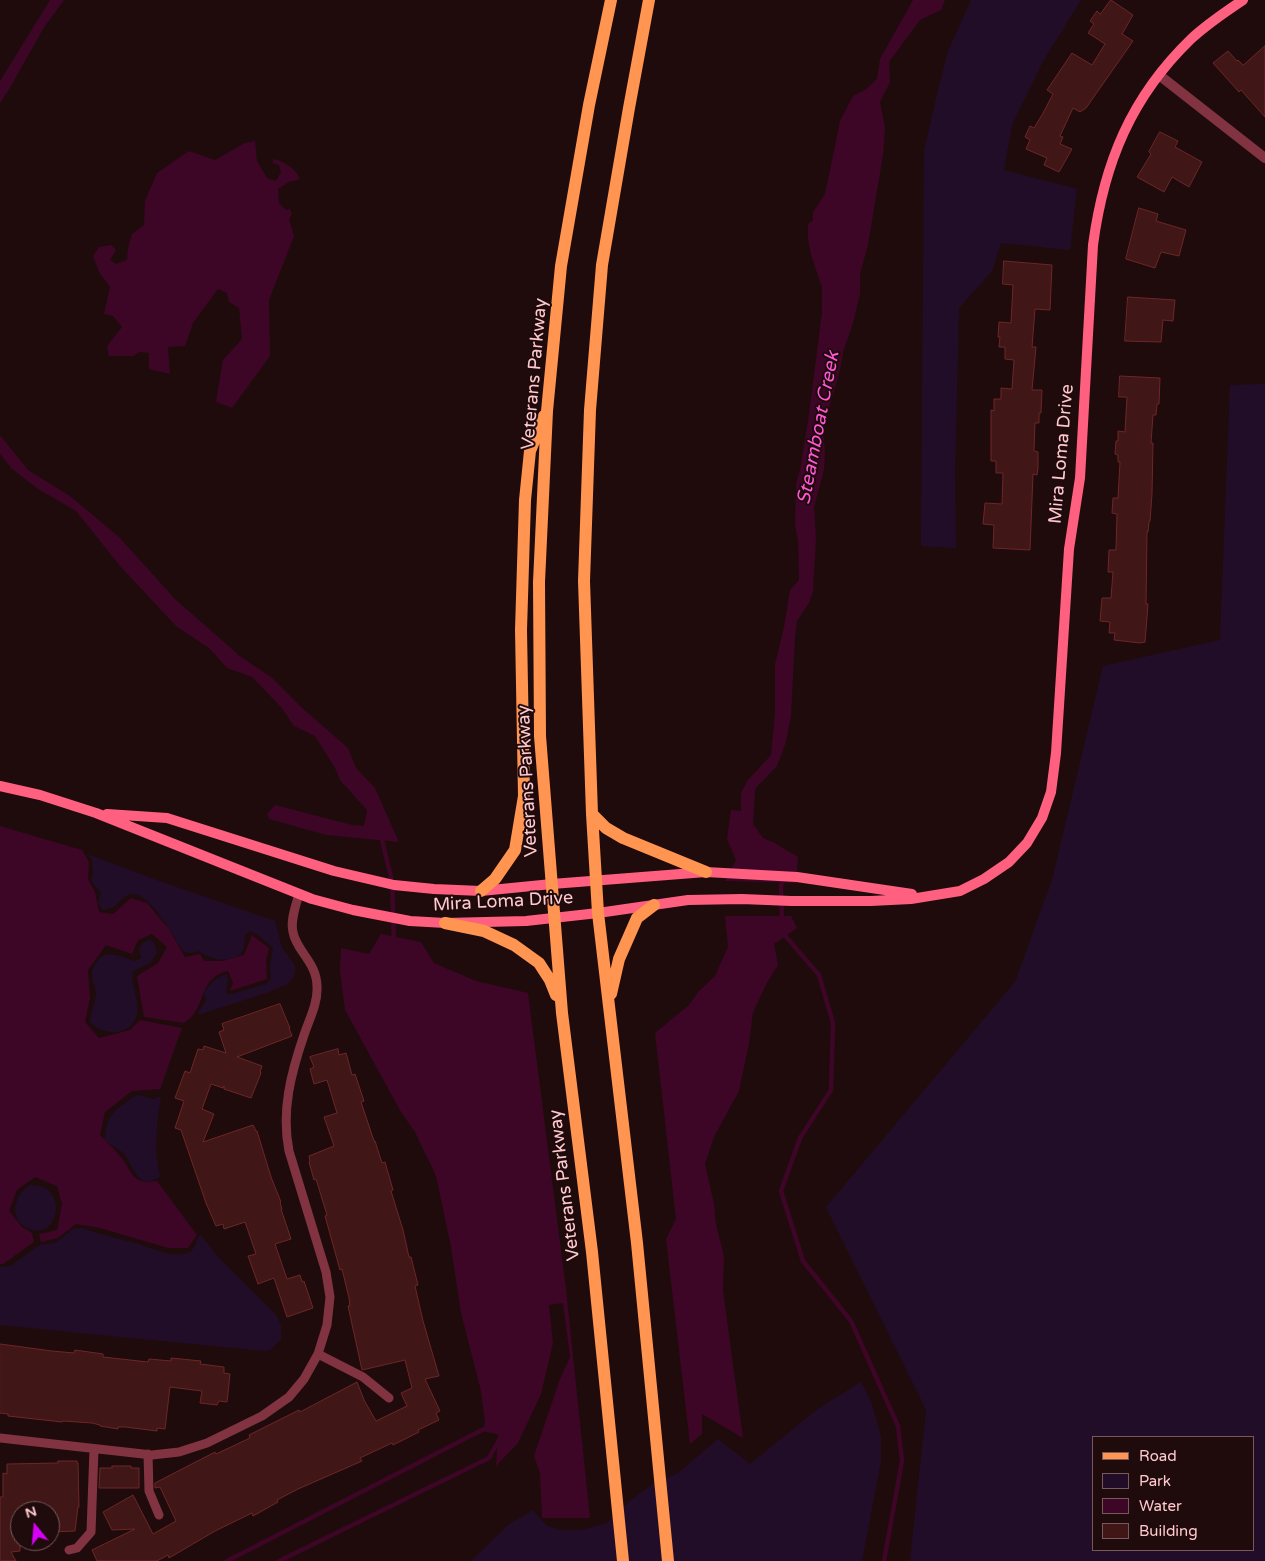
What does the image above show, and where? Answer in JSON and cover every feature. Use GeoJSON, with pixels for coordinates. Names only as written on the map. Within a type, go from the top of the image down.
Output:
{"type":"FeatureCollection","features":[{"type":"Feature","properties":{"kind":"main road","name":"Veterans Parkway"},"geometry":{"type":"LineString","coordinates":[[611,0],[588,105],[561,266],[548,407],[539,582],[540,736],[562,1013],[592,1252],[623,1561]]}},
{"type":"Feature","properties":{"kind":"main road"},"geometry":{"type":"LineString","coordinates":[[649,0],[602,266],[590,410],[584,581],[592,814],[598,913],[637,1243],[668,1558]]}},
{"type":"Feature","properties":{"kind":"main road"},"geometry":{"type":"LineString","coordinates":[[481,891],[495,879],[515,850],[524,796],[521,630],[525,500],[530,451],[548,407]]}},
{"type":"Feature","properties":{"kind":"main road"},"geometry":{"type":"LineString","coordinates":[[592,814],[606,828],[623,838],[706,872]]}},
{"type":"Feature","properties":{"kind":"main road"},"geometry":{"type":"LineString","coordinates":[[609,1004],[619,959],[636,918],[654,905]]}},
{"type":"Feature","properties":{"kind":"main road"},"geometry":{"type":"LineString","coordinates":[[445,923],[484,931],[514,945],[538,963],[550,980],[562,1013]]}},
{"type":"Feature","properties":{"kind":"street","name":"Mira Loma Drive"},"geometry":{"type":"LineString","coordinates":[[0,786],[40,795],[96,813],[331,905],[410,921],[445,923],[526,921],[688,900],[871,901],[929,896],[960,891],[984,879],[1009,862],[1027,842],[1042,818],[1051,792],[1057,743],[1069,549],[1080,478],[1092,245],[1098,208],[1107,172],[1122,136],[1139,104],[1159,75],[1191,40],[1215,19],[1243,0]]}},
{"type":"Feature","properties":{"kind":"street"},"geometry":{"type":"LineString","coordinates":[[1159,75],[1265,158]]}},
{"type":"Feature","properties":{"kind":"street","name":"Mira Loma Drive"},"geometry":{"type":"LineString","coordinates":[[96,813],[167,818],[334,871],[394,885],[416,888],[481,891],[706,872],[797,877],[929,896]]}},
{"type":"Feature","properties":{"kind":"lane"},"geometry":{"type":"LineString","coordinates":[[0,1438],[148,1454],[179,1452],[207,1443],[262,1416],[289,1396],[304,1379],[318,1354],[327,1325],[330,1297],[328,1280],[285,1132],[288,1091],[295,1062],[315,1002],[317,988],[310,962],[292,932],[299,894]]}},
{"type":"Feature","properties":{"kind":"lane"},"geometry":{"type":"LineString","coordinates":[[318,1354],[363,1377],[389,1398]]}},
{"type":"Feature","properties":{"kind":"lane"},"geometry":{"type":"LineString","coordinates":[[68,1550],[77,1548],[92,1532],[94,1449]]}},
{"type":"Feature","properties":{"kind":"lane"},"geometry":{"type":"LineString","coordinates":[[148,1454],[149,1491],[159,1516]]}},
{"type":"Feature","properties":{"kind":"green space"},"geometry":{"type":"Polygon","coordinates":[[[971,0],[1081,0],[1042,63],[1012,125],[1004,170],[1077,189],[1070,250],[1001,243],[992,271],[959,308],[955,473],[956,548],[921,546],[924,151],[948,51],[971,0]]]}},
{"type":"Feature","properties":{"kind":"green space"},"geometry":{"type":"Polygon","coordinates":[[[1265,384],[1265,1561],[910,1561],[926,1410],[826,1207],[1015,982],[1052,880],[1103,666],[1220,640],[1230,385],[1265,384]]]}},
{"type":"Feature","properties":{"kind":"green space"},"geometry":{"type":"Polygon","coordinates":[[[87,854],[275,921],[282,948],[295,965],[295,973],[292,980],[286,985],[266,993],[198,1015],[206,1000],[204,994],[208,987],[213,981],[227,974],[227,994],[266,984],[271,978],[270,967],[273,948],[250,931],[245,935],[242,952],[230,959],[213,958],[199,951],[193,953],[184,952],[154,908],[139,895],[127,895],[116,905],[102,910],[98,902],[101,893],[91,881],[93,873],[92,859],[87,854]]]}},
{"type":"Feature","properties":{"kind":"green space"},"geometry":{"type":"Polygon","coordinates":[[[150,939],[155,944],[157,953],[150,963],[133,971],[133,986],[138,1007],[134,1021],[127,1028],[119,1032],[101,1030],[95,1027],[90,1022],[96,994],[92,972],[96,963],[104,955],[109,954],[135,961],[141,958],[139,949],[143,943],[150,939]]]}},
{"type":"Feature","properties":{"kind":"green space"},"geometry":{"type":"Polygon","coordinates":[[[138,1095],[154,1099],[161,1096],[156,1146],[160,1176],[146,1181],[138,1176],[122,1152],[105,1140],[109,1118],[118,1108],[138,1095]]]}},
{"type":"Feature","properties":{"kind":"green space"},"geometry":{"type":"Polygon","coordinates":[[[30,1185],[43,1187],[51,1193],[55,1202],[56,1212],[52,1222],[46,1228],[37,1231],[25,1227],[16,1216],[18,1197],[30,1185]]]}},
{"type":"Feature","properties":{"kind":"green space"},"geometry":{"type":"Polygon","coordinates":[[[83,1228],[102,1235],[178,1255],[190,1251],[195,1246],[200,1234],[218,1257],[277,1316],[281,1326],[281,1339],[270,1350],[264,1351],[0,1325],[0,1267],[10,1266],[40,1245],[55,1243],[73,1229],[83,1228]]]}},
{"type":"Feature","properties":{"kind":"green space"},"geometry":{"type":"Polygon","coordinates":[[[861,1382],[872,1404],[881,1436],[881,1461],[862,1561],[471,1561],[508,1525],[533,1510],[547,1526],[560,1530],[581,1530],[607,1523],[631,1500],[653,1484],[678,1473],[718,1439],[750,1464],[819,1408],[861,1382]]]}},
{"type":"Feature","properties":{"kind":"water"},"geometry":{"type":"Polygon","coordinates":[[[50,0],[64,0],[43,29],[0,103],[0,81],[50,0]]]}},
{"type":"Feature","properties":{"kind":"water"},"geometry":{"type":"Polygon","coordinates":[[[913,0],[945,0],[941,10],[920,20],[889,62],[890,82],[880,102],[885,128],[883,155],[868,245],[860,274],[860,294],[823,430],[824,470],[814,507],[816,538],[813,591],[809,603],[797,621],[791,716],[786,742],[777,766],[755,789],[753,824],[763,838],[798,857],[796,883],[725,881],[736,860],[727,839],[731,810],[741,811],[741,793],[748,780],[771,755],[775,713],[775,664],[790,590],[799,580],[798,540],[795,525],[796,484],[809,414],[822,312],[822,287],[811,255],[808,224],[813,220],[813,212],[825,194],[840,121],[853,96],[865,90],[877,79],[880,59],[913,0]]]}},
{"type":"Feature","properties":{"kind":"water"},"geometry":{"type":"Polygon","coordinates":[[[255,141],[257,161],[267,178],[276,181],[281,172],[279,165],[273,163],[273,159],[289,166],[300,179],[289,182],[278,189],[279,203],[286,210],[290,209],[292,214],[289,219],[294,236],[269,300],[270,356],[232,408],[216,402],[223,360],[242,339],[239,308],[229,302],[227,293],[218,289],[193,323],[185,346],[168,347],[170,374],[149,369],[149,353],[140,352],[133,356],[109,356],[107,346],[122,327],[113,316],[104,314],[110,287],[99,272],[93,256],[99,247],[111,245],[116,250],[110,260],[116,264],[127,260],[132,234],[144,225],[145,201],[157,173],[189,151],[215,160],[245,143],[255,141]]]}},
{"type":"Feature","properties":{"kind":"water"},"geometry":{"type":"Polygon","coordinates":[[[0,435],[28,470],[70,496],[119,537],[176,600],[241,657],[271,677],[300,706],[348,748],[356,768],[375,788],[399,842],[326,835],[269,819],[267,814],[275,805],[352,825],[364,826],[367,810],[340,780],[335,768],[315,736],[294,726],[281,707],[252,677],[227,668],[209,648],[176,626],[120,566],[76,511],[38,489],[11,468],[0,454],[0,435]]]}},
{"type":"Feature","properties":{"kind":"water"},"geometry":{"type":"Polygon","coordinates":[[[0,826],[82,850],[89,862],[88,879],[95,892],[99,912],[113,914],[131,898],[147,903],[169,929],[185,957],[200,954],[204,961],[223,961],[244,955],[252,935],[269,948],[266,960],[267,979],[230,991],[233,983],[228,971],[220,974],[209,983],[193,1015],[184,1023],[144,1017],[137,976],[158,963],[167,947],[152,934],[138,940],[132,954],[106,945],[88,970],[90,998],[85,1022],[99,1038],[130,1030],[140,1020],[182,1028],[160,1089],[132,1091],[105,1112],[100,1135],[120,1156],[134,1176],[142,1181],[157,1181],[197,1235],[188,1248],[168,1248],[100,1228],[76,1224],[58,1238],[41,1242],[39,1234],[57,1230],[62,1204],[57,1186],[35,1177],[17,1190],[9,1211],[22,1227],[32,1233],[34,1242],[3,1264],[0,1264],[0,826]]]}},
{"type":"Feature","properties":{"kind":"water"},"geometry":{"type":"Polygon","coordinates":[[[725,916],[791,916],[797,928],[774,944],[778,965],[753,1012],[749,1044],[739,1091],[714,1137],[705,1164],[714,1204],[716,1225],[724,1256],[723,1290],[743,1438],[702,1414],[702,1434],[690,1444],[666,1239],[676,1219],[655,1033],[689,1005],[698,992],[715,976],[728,947],[725,916]]]}},
{"type":"Feature","properties":{"kind":"water"},"geometry":{"type":"Polygon","coordinates":[[[381,934],[421,942],[434,963],[476,981],[528,993],[566,1289],[590,1518],[542,1518],[540,1473],[534,1456],[560,1379],[570,1357],[563,1303],[549,1305],[553,1343],[541,1394],[518,1443],[496,1466],[498,1433],[484,1429],[485,1422],[481,1391],[461,1313],[451,1247],[436,1176],[415,1132],[401,1112],[345,1010],[340,971],[341,948],[369,954],[381,934]]]}},
{"type":"Feature","properties":{"kind":"building"},"geometry":{"type":"Polygon","coordinates":[[[1111,0],[1133,15],[1122,34],[1133,41],[1086,108],[1080,112],[1073,108],[1060,136],[1063,137],[1060,144],[1072,149],[1059,172],[1044,165],[1047,158],[1026,149],[1030,140],[1025,137],[1030,126],[1034,128],[1042,115],[1053,94],[1047,90],[1072,53],[1092,65],[1105,44],[1088,33],[1094,24],[1090,21],[1097,11],[1100,14],[1111,0]]]}},
{"type":"Feature","properties":{"kind":"building"},"geometry":{"type":"Polygon","coordinates":[[[1265,46],[1265,117],[1213,63],[1228,51],[1243,65],[1265,46]]]}},
{"type":"Feature","properties":{"kind":"building"},"geometry":{"type":"Polygon","coordinates":[[[1160,132],[1178,141],[1175,147],[1202,162],[1189,187],[1172,177],[1164,192],[1137,177],[1151,154],[1149,152],[1160,132]]]}},
{"type":"Feature","properties":{"kind":"building"},"geometry":{"type":"Polygon","coordinates":[[[1139,208],[1158,214],[1156,221],[1186,230],[1179,256],[1161,252],[1155,268],[1126,259],[1139,208]]]}},
{"type":"Feature","properties":{"kind":"building"},"geometry":{"type":"Polygon","coordinates":[[[1004,261],[1052,265],[1050,310],[1035,309],[1032,347],[1036,347],[1032,390],[1042,390],[1039,423],[1035,423],[1034,451],[1038,452],[1038,468],[1037,475],[1033,474],[1030,550],[993,548],[994,525],[983,524],[985,503],[1002,504],[1003,473],[996,473],[996,461],[991,461],[991,410],[994,411],[994,399],[1001,399],[1001,388],[1012,389],[1014,360],[1005,359],[1005,347],[999,347],[1000,337],[998,337],[999,322],[1011,323],[1013,285],[1003,284],[1004,261]]]}},
{"type":"Feature","properties":{"kind":"building"},"geometry":{"type":"Polygon","coordinates":[[[1128,297],[1175,300],[1173,321],[1163,320],[1161,342],[1125,341],[1128,297]]]}},
{"type":"Feature","properties":{"kind":"building"},"geometry":{"type":"Polygon","coordinates":[[[1120,376],[1160,378],[1159,404],[1157,404],[1156,415],[1153,415],[1151,443],[1153,443],[1152,494],[1150,521],[1147,532],[1146,604],[1148,604],[1145,642],[1140,643],[1114,640],[1115,633],[1109,633],[1110,622],[1100,621],[1102,598],[1111,598],[1113,572],[1108,572],[1109,550],[1116,550],[1117,514],[1112,513],[1113,498],[1118,498],[1120,462],[1118,462],[1118,455],[1115,454],[1118,431],[1125,432],[1127,397],[1119,397],[1120,376]]]}},
{"type":"Feature","properties":{"kind":"building"},"geometry":{"type":"Polygon","coordinates":[[[280,1004],[292,1036],[237,1057],[262,1066],[251,1098],[224,1089],[224,1086],[223,1088],[211,1084],[202,1109],[214,1114],[203,1142],[253,1125],[257,1131],[281,1202],[281,1209],[291,1239],[275,1244],[287,1279],[300,1275],[302,1282],[304,1281],[313,1308],[287,1317],[274,1278],[258,1284],[248,1256],[256,1254],[245,1222],[224,1229],[223,1224],[216,1226],[206,1203],[181,1130],[175,1128],[184,1101],[175,1098],[185,1071],[190,1073],[198,1049],[203,1050],[204,1046],[226,1053],[219,1032],[224,1030],[222,1024],[280,1004]]]}},
{"type":"Feature","properties":{"kind":"building"},"geometry":{"type":"Polygon","coordinates":[[[338,1049],[339,1055],[346,1053],[352,1075],[355,1074],[364,1101],[361,1102],[382,1163],[385,1162],[393,1190],[391,1191],[418,1285],[415,1286],[423,1321],[439,1376],[425,1379],[440,1411],[436,1413],[439,1420],[393,1445],[392,1443],[360,1458],[362,1461],[298,1489],[253,1516],[252,1513],[215,1531],[169,1558],[168,1555],[157,1561],[97,1561],[92,1550],[135,1529],[112,1530],[103,1512],[133,1495],[153,1534],[176,1521],[160,1487],[155,1488],[155,1483],[215,1452],[216,1454],[250,1438],[249,1435],[299,1410],[300,1412],[357,1382],[364,1400],[376,1421],[407,1406],[401,1393],[412,1388],[405,1360],[362,1370],[342,1269],[340,1270],[325,1216],[327,1215],[309,1162],[309,1156],[334,1146],[324,1117],[337,1113],[327,1080],[314,1084],[310,1069],[314,1067],[310,1057],[338,1049]]]}},
{"type":"Feature","properties":{"kind":"building"},"geometry":{"type":"Polygon","coordinates":[[[0,1344],[74,1353],[75,1350],[103,1354],[103,1357],[148,1362],[149,1359],[171,1361],[171,1358],[201,1361],[200,1364],[224,1367],[224,1373],[230,1374],[227,1402],[219,1401],[217,1405],[200,1403],[202,1391],[170,1387],[165,1429],[157,1428],[157,1431],[125,1427],[118,1427],[118,1429],[92,1423],[8,1416],[8,1414],[0,1413],[0,1344]]]}},
{"type":"Feature","properties":{"kind":"building"},"geometry":{"type":"Polygon","coordinates":[[[58,1461],[77,1461],[78,1463],[79,1507],[75,1531],[60,1532],[60,1501],[10,1501],[10,1551],[20,1551],[11,1552],[16,1561],[0,1561],[0,1497],[3,1497],[3,1473],[7,1474],[7,1464],[58,1463],[58,1461]]]}},
{"type":"Feature","properties":{"kind":"building"},"geometry":{"type":"Polygon","coordinates":[[[112,1466],[139,1468],[139,1488],[99,1488],[100,1468],[112,1468],[112,1466]]]}},
{"type":"Feature","properties":{"kind":"waterway"},"geometry":{"type":"LineString","coordinates":[[381,836],[392,881],[394,942]]}},
{"type":"Feature","properties":{"kind":"waterway","name":"Steamboat Creek"},"geometry":{"type":"LineString","coordinates":[[782,922],[781,886],[783,878]]}},
{"type":"Feature","properties":{"kind":"waterway","name":"Steamboat Creek"},"geometry":{"type":"LineString","coordinates":[[782,932],[819,975],[833,1023],[831,1090],[800,1138],[781,1191],[803,1261],[851,1321],[898,1426],[902,1461],[884,1561]]}},
{"type":"Feature","properties":{"kind":"waterway"},"geometry":{"type":"LineString","coordinates":[[227,1561],[484,1429],[498,1432]]}},
{"type":"Feature","properties":{"kind":"waterway"},"geometry":{"type":"LineString","coordinates":[[279,1561],[489,1458],[500,1438]]}}]}
